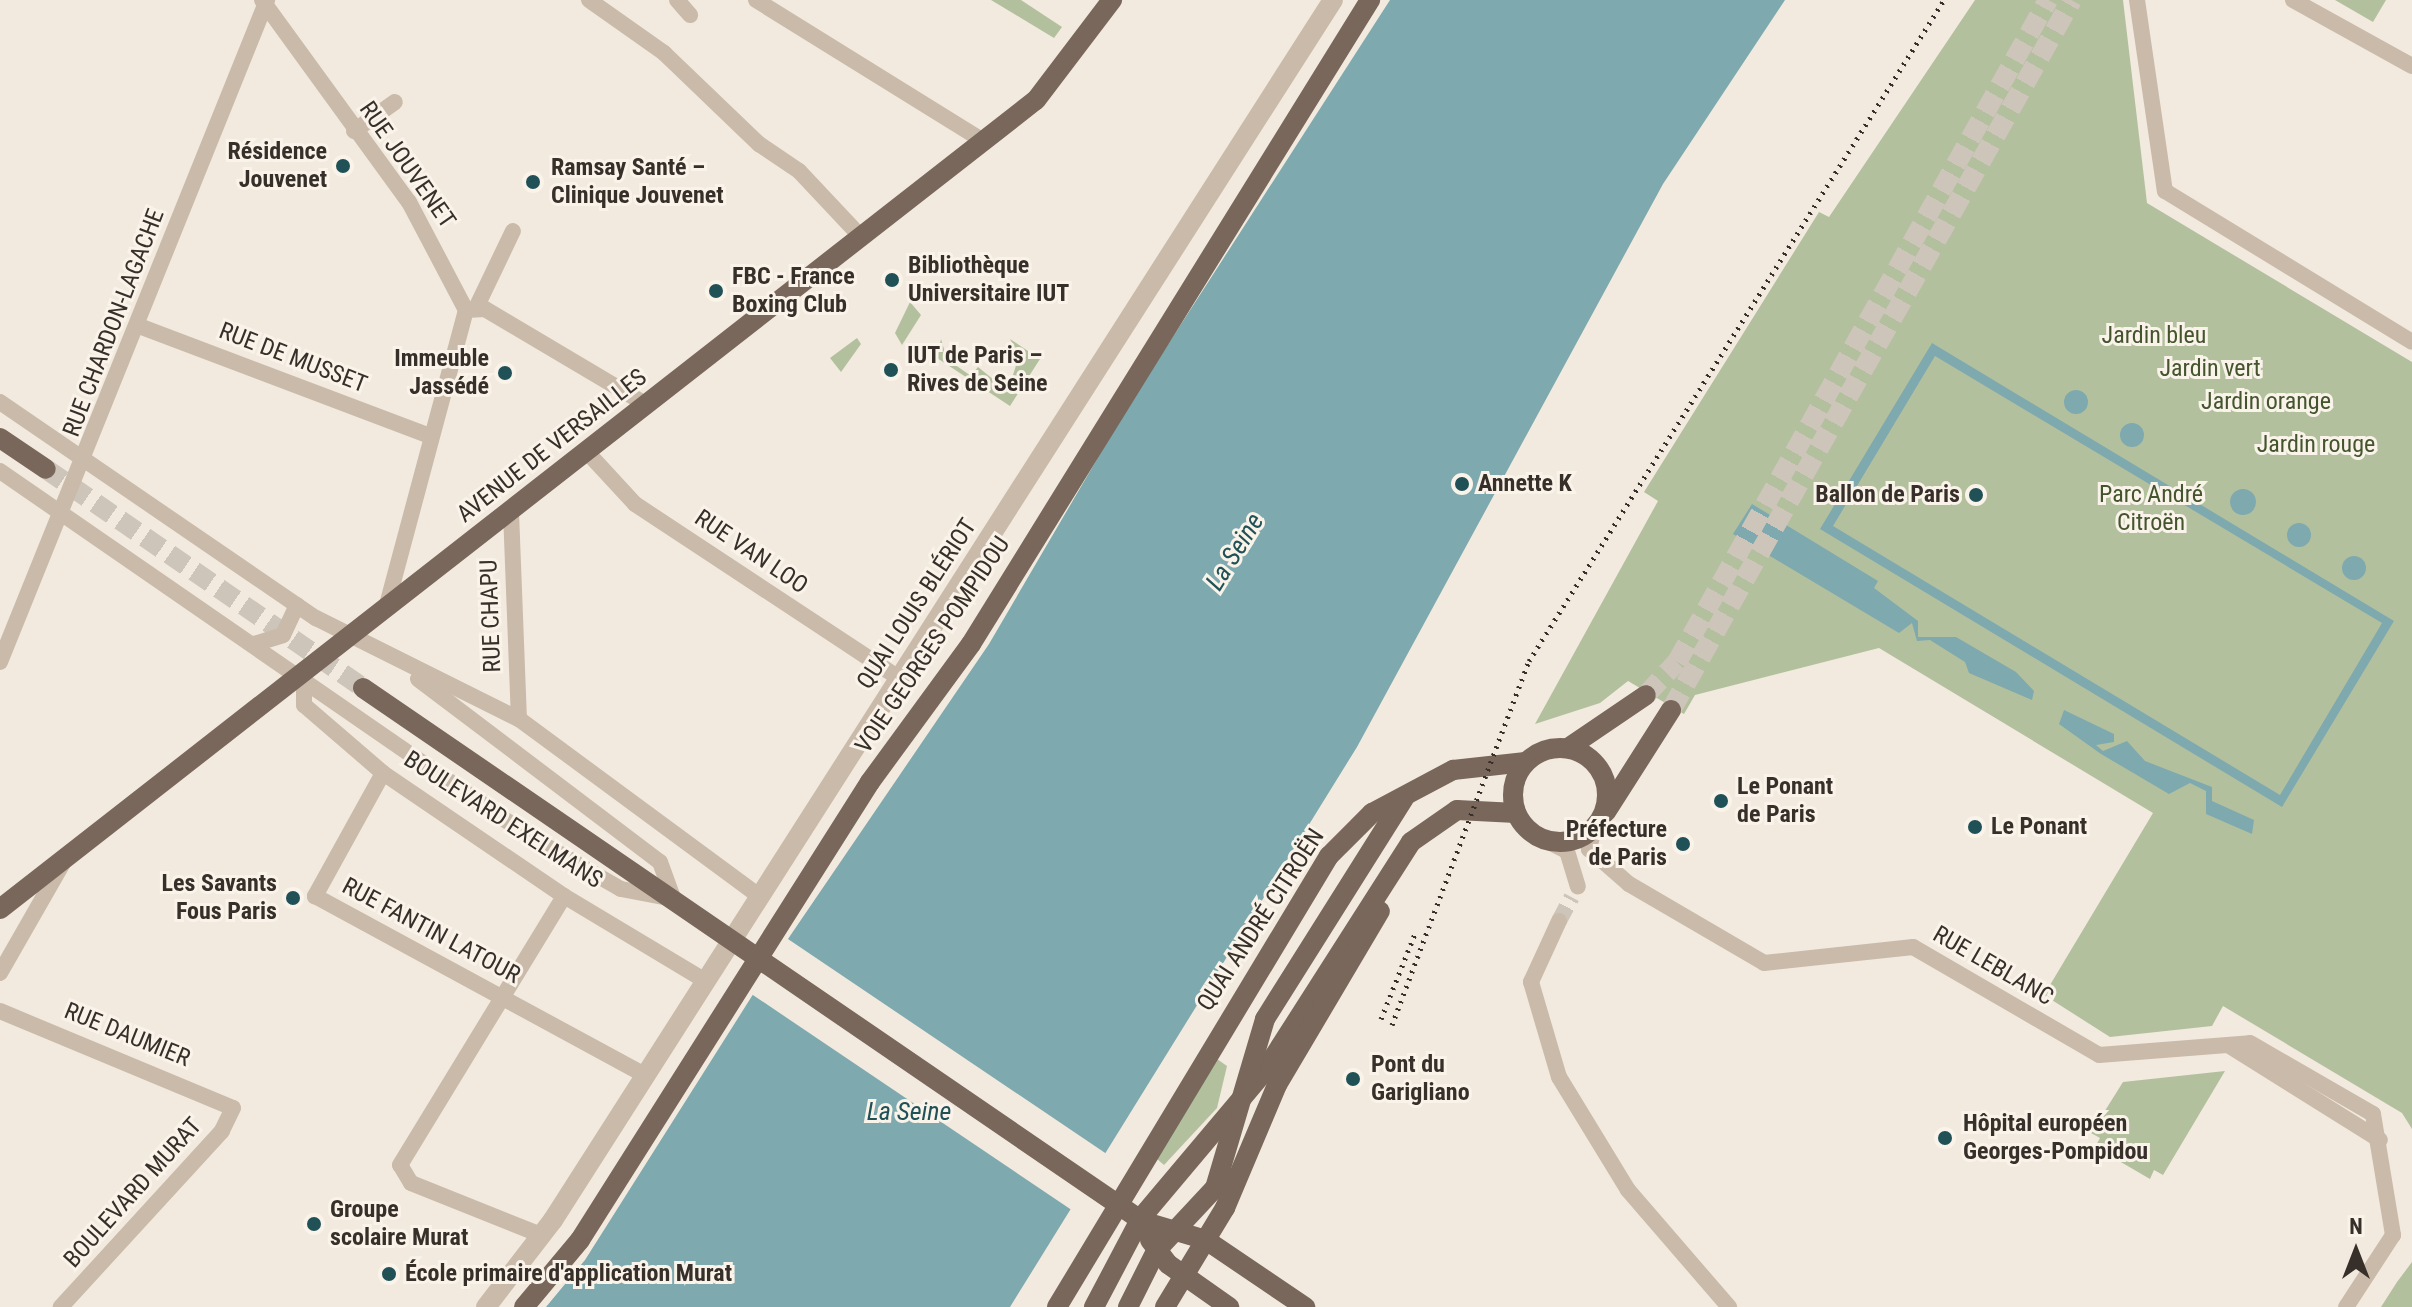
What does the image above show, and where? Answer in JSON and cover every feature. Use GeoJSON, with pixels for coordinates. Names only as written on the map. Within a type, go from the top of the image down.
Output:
{"type":"FeatureCollection","features":[{"type":"Feature","properties":{"kind":"main road","name":"AVENUE DE VERSAILLES"},"geometry":{"type":"LineString","coordinates":[[0,909],[68,854],[304,678],[386,610],[983,141],[1051,85],[1112,0]]}},
{"type":"Feature","properties":{"kind":"main road","name":"VOIE GEORGES POMPIDOU"},"geometry":{"type":"LineString","coordinates":[[524,1307],[580,1240],[870,782],[971,644],[1370,0]]}},
{"type":"Feature","properties":{"kind":"main road"},"geometry":{"type":"LineString","coordinates":[[0,438],[46,469]]}},
{"type":"Feature","properties":{"kind":"main road","name":"BOULEVARD EXELMANS"},"geometry":{"type":"LineString","coordinates":[[363,688],[1142,1219]]}},
{"type":"Feature","properties":{"kind":"main road"},"geometry":{"type":"LineString","coordinates":[[1646,695],[1568,748],[1526,762],[1512,790],[1516,813],[1547,841],[1572,841],[1595,832],[1671,710]]}},
{"type":"Feature","properties":{"kind":"main road"},"geometry":{"type":"LineString","coordinates":[[1568,748],[1603,775],[1595,832]]}},
{"type":"Feature","properties":{"kind":"main road","name":"QUAI ANDRÉ CITROËN"},"geometry":{"type":"LineString","coordinates":[[1057,1307],[1115,1202],[1329,856],[1372,813],[1453,770],[1526,762]]}},
{"type":"Feature","properties":{"kind":"main road"},"geometry":{"type":"LineString","coordinates":[[1128,1307],[1156,1251],[1215,1188],[1237,1114],[1245,1068],[1265,1019],[1406,794]]}},
{"type":"Feature","properties":{"kind":"main road"},"geometry":{"type":"LineString","coordinates":[[1094,1307],[1142,1219],[1264,1072],[1411,842],[1457,810],[1516,813]]}},
{"type":"Feature","properties":{"kind":"main road"},"geometry":{"type":"LineString","coordinates":[[1165,1307],[1206,1240],[1277,1085],[1389,896],[1411,842]]}},
{"type":"Feature","properties":{"kind":"main road"},"geometry":{"type":"LineString","coordinates":[[1142,1219],[1206,1240],[1305,1307]]}},
{"type":"Feature","properties":{"kind":"main road"},"geometry":{"type":"LineString","coordinates":[[1142,1219],[1156,1251],[1229,1307]]}},
{"type":"Feature","properties":{"kind":"street"},"geometry":{"type":"LineString","coordinates":[[589,0],[614,7],[799,171],[861,237]]}},
{"type":"Feature","properties":{"kind":"street"},"geometry":{"type":"LineString","coordinates":[[677,0],[690,15]]}},
{"type":"Feature","properties":{"kind":"street"},"geometry":{"type":"LineString","coordinates":[[756,0],[983,141]]}},
{"type":"Feature","properties":{"kind":"street","name":"QUAI LOUIS BLÉRIOT"},"geometry":{"type":"LineString","coordinates":[[486,1307],[541,1235],[646,1076],[758,895],[1333,0]]}},
{"type":"Feature","properties":{"kind":"street"},"geometry":{"type":"LineString","coordinates":[[2137,0],[2165,191],[2412,342]]}},
{"type":"Feature","properties":{"kind":"street"},"geometry":{"type":"LineString","coordinates":[[2293,0],[2412,66]]}},
{"type":"Feature","properties":{"kind":"street","name":"RUE JOUVENET"},"geometry":{"type":"LineString","coordinates":[[262,1],[354,131],[409,202],[472,308]]}},
{"type":"Feature","properties":{"kind":"street","name":"RUE CHARDON-LAGACHE"},"geometry":{"type":"LineString","coordinates":[[0,662],[60,512],[86,461],[262,1]]}},
{"type":"Feature","properties":{"kind":"street"},"geometry":{"type":"LineString","coordinates":[[354,131],[395,102]]}},
{"type":"Feature","properties":{"kind":"street"},"geometry":{"type":"LineString","coordinates":[[386,610],[430,436],[472,308],[513,231]]}},
{"type":"Feature","properties":{"kind":"street"},"geometry":{"type":"LineString","coordinates":[[472,308],[647,405]]}},
{"type":"Feature","properties":{"kind":"street","name":"RUE DE MUSSET"},"geometry":{"type":"LineString","coordinates":[[139,326],[430,436]]}},
{"type":"Feature","properties":{"kind":"street"},"geometry":{"type":"LineString","coordinates":[[0,402],[297,605],[406,667],[519,719],[758,895]]}},
{"type":"Feature","properties":{"kind":"street","name":"RUE VAN LOO"},"geometry":{"type":"LineString","coordinates":[[587,452],[635,504],[899,678]]}},
{"type":"Feature","properties":{"kind":"street","name":"BOULEVARD EXELMANS"},"geometry":{"type":"LineString","coordinates":[[0,471],[539,842],[621,889],[673,898]]}},
{"type":"Feature","properties":{"kind":"street","name":"RUE CHAPU"},"geometry":{"type":"LineString","coordinates":[[511,512],[519,719]]}},
{"type":"Feature","properties":{"kind":"street"},"geometry":{"type":"LineString","coordinates":[[254,644],[283,635],[297,605]]}},
{"type":"Feature","properties":{"kind":"street"},"geometry":{"type":"LineString","coordinates":[[406,667],[449,707],[660,862],[673,898]]}},
{"type":"Feature","properties":{"kind":"street","name":"BOULEVARD EXELMANS"},"geometry":{"type":"LineString","coordinates":[[304,678],[304,705],[383,773],[564,896],[704,980]]}},
{"type":"Feature","properties":{"kind":"street","name":"RUE FANTIN LATOUR"},"geometry":{"type":"LineString","coordinates":[[383,773],[315,896],[646,1076]]}},
{"type":"Feature","properties":{"kind":"street"},"geometry":{"type":"LineString","coordinates":[[1547,841],[1567,851],[1575,892],[1595,832]]}},
{"type":"Feature","properties":{"kind":"street","name":"RUE LEBLANC"},"geometry":{"type":"LineString","coordinates":[[1595,832],[1629,884],[1764,963],[1913,947],[2099,1055],[2228,1045],[2269,1051],[2373,1114],[2380,1140],[2393,1235],[2346,1307]]}},
{"type":"Feature","properties":{"kind":"street"},"geometry":{"type":"LineString","coordinates":[[0,973],[68,854]]}},
{"type":"Feature","properties":{"kind":"street"},"geometry":{"type":"LineString","coordinates":[[541,1235],[411,1183],[400,1165],[564,896]]}},
{"type":"Feature","properties":{"kind":"street"},"geometry":{"type":"LineString","coordinates":[[1559,921],[1531,982],[1559,1077],[1628,1190],[1729,1307]]}},
{"type":"Feature","properties":{"kind":"street","name":"RUE DAUMIER"},"geometry":{"type":"LineString","coordinates":[[0,1011],[233,1108]]}},
{"type":"Feature","properties":{"kind":"street","name":"BOULEVARD MURAT"},"geometry":{"type":"LineString","coordinates":[[61,1307],[222,1131],[233,1108]]}},
{"type":"Feature","properties":{"kind":"green space"},"geometry":{"type":"Polygon","coordinates":[[[991,0],[1021,0],[1062,27],[1054,38],[991,0]]]}},
{"type":"Feature","properties":{"kind":"green space","name":"Parc André Citroën"},"geometry":{"type":"Polygon","coordinates":[[[1975,0],[2123,0],[2147,203],[2412,362],[2412,1129],[2402,1113],[2223,1006],[2212,1026],[2110,1037],[2044,995],[2153,813],[1879,648],[1695,695],[1684,714],[1628,681],[1600,703],[1535,724],[1658,501],[1644,492],[1819,212],[1829,217],[1975,0]]]}},
{"type":"Feature","properties":{"kind":"green space"},"geometry":{"type":"Polygon","coordinates":[[[2335,0],[2386,0],[2373,22],[2335,0]]]}},
{"type":"Feature","properties":{"kind":"green space"},"geometry":{"type":"Polygon","coordinates":[[[910,302],[921,315],[902,345],[895,333],[910,302]]]}},
{"type":"Feature","properties":{"kind":"green space"},"geometry":{"type":"Polygon","coordinates":[[[857,338],[861,344],[841,372],[830,358],[857,338]]]}},
{"type":"Feature","properties":{"kind":"green space"},"geometry":{"type":"Polygon","coordinates":[[[941,339],[947,359],[971,376],[978,367],[994,380],[1012,378],[1019,356],[1010,339],[1040,359],[1010,406],[937,358],[941,339]]]}},
{"type":"Feature","properties":{"kind":"green space"},"geometry":{"type":"Polygon","coordinates":[[[1217,1059],[1227,1066],[1217,1108],[1164,1165],[1157,1159],[1217,1059]]]}},
{"type":"Feature","properties":{"kind":"green space"},"geometry":{"type":"Polygon","coordinates":[[[2225,1071],[2163,1175],[2154,1170],[2150,1179],[2095,1147],[2100,1138],[2091,1133],[2123,1082],[2225,1071]]]}},
{"type":"Feature","properties":{"kind":"green space"},"geometry":{"type":"Polygon","coordinates":[[[2412,1262],[2412,1307],[2381,1307],[2397,1282],[2412,1262]]]}},
{"type":"Feature","properties":{"kind":"water","name":"La Seine"},"geometry":{"type":"Polygon","coordinates":[[[1390,0],[1785,0],[1663,184],[1357,747],[1010,1307],[546,1307],[585,1260],[790,936],[989,644],[1127,408],[1390,0]]]}},
{"type":"Feature","properties":{"kind":"water"},"geometry":{"type":"Polygon","coordinates":[[[1932,343],[2394,621],[2282,807],[1820,529],[1932,343]],[[1935,356],[1833,526],[2280,795],[2382,623],[1935,356]]]}},
{"type":"Feature","properties":{"kind":"water"},"geometry":{"type":"Polygon","coordinates":[[[2076,390],[2085,393],[2088,402],[2085,411],[2076,414],[2067,411],[2064,402],[2067,393],[2076,390]]]}},
{"type":"Feature","properties":{"kind":"water"},"geometry":{"type":"Polygon","coordinates":[[[2127,423],[2137,423],[2144,430],[2144,440],[2137,447],[2127,447],[2120,440],[2120,430],[2127,423]]]}},
{"type":"Feature","properties":{"kind":"water"},"geometry":{"type":"Polygon","coordinates":[[[2243,489],[2252,493],[2256,502],[2252,511],[2243,515],[2234,511],[2230,502],[2234,493],[2243,489]]]}},
{"type":"Feature","properties":{"kind":"water"},"geometry":{"type":"Polygon","coordinates":[[[1752,504],[1878,581],[1874,588],[1918,621],[1918,637],[1956,637],[2016,672],[2034,691],[2032,700],[1969,673],[1965,662],[1930,640],[1917,641],[1912,623],[1899,633],[1733,534],[1752,504]]]}},
{"type":"Feature","properties":{"kind":"water"},"geometry":{"type":"Polygon","coordinates":[[[2294,523],[2304,523],[2311,530],[2311,540],[2304,547],[2294,547],[2287,540],[2287,530],[2294,523]]]}},
{"type":"Feature","properties":{"kind":"water"},"geometry":{"type":"Polygon","coordinates":[[[2354,556],[2363,559],[2366,568],[2363,577],[2354,580],[2345,577],[2342,568],[2345,559],[2354,556]]]}},
{"type":"Feature","properties":{"kind":"water"},"geometry":{"type":"Polygon","coordinates":[[[2064,710],[2114,734],[2114,742],[2096,745],[2103,751],[2127,741],[2145,761],[2212,787],[2212,801],[2254,820],[2252,834],[2206,814],[2206,791],[2190,783],[2169,794],[2101,754],[2059,724],[2064,710]]]}},
{"type":"Feature","properties":{"kind":"pier"},"geometry":{"type":"Polygon","coordinates":[[[785,937],[1111,1157],[1074,1211],[748,992],[785,937]]]}},
{"type":"Feature","properties":{"kind":"tunnel"},"geometry":{"type":"LineString","coordinates":[[1646,695],[1677,662],[2048,0]]}},
{"type":"Feature","properties":{"kind":"tunnel"},"geometry":{"type":"LineString","coordinates":[[1671,710],[2072,0]]}},
{"type":"Feature","properties":{"kind":"tunnel"},"geometry":{"type":"LineString","coordinates":[[46,469],[363,688]]}},
{"type":"Feature","properties":{"kind":"tunnel"},"geometry":{"type":"LineString","coordinates":[[1559,921],[1572,897]]}},
{"type":"Feature","properties":{"kind":"railway"},"geometry":{"type":"LineString","coordinates":[[1392,1025],[1529,661],[1944,0]]}},
{"type":"Feature","properties":{"kind":"railway"},"geometry":{"type":"LineString","coordinates":[[1381,1019],[1416,931]]}},
{"type":"Feature","properties":{"kind":"place","name":"Résidence Jouvenet"},"geometry":{"type":"Point","coordinates":[343,166]}},
{"type":"Feature","properties":{"kind":"place","name":"Ramsay Santé – Clinique Jouvenet"},"geometry":{"type":"Point","coordinates":[533,182]}},
{"type":"Feature","properties":{"kind":"place","name":"Bibliothèque Universitaire IUT"},"geometry":{"type":"Point","coordinates":[892,280]}},
{"type":"Feature","properties":{"kind":"place","name":"FBC - France Boxing Club"},"geometry":{"type":"Point","coordinates":[716,291]}},
{"type":"Feature","properties":{"kind":"place","name":"IUT de Paris – Rives de Seine"},"geometry":{"type":"Point","coordinates":[891,370]}},
{"type":"Feature","properties":{"kind":"place","name":"Immeuble Jassédé"},"geometry":{"type":"Point","coordinates":[505,373]}},
{"type":"Feature","properties":{"kind":"place","name":"Annette K"},"geometry":{"type":"Point","coordinates":[1462,484]}},
{"type":"Feature","properties":{"kind":"place","name":"Ballon de Paris"},"geometry":{"type":"Point","coordinates":[1976,495]}},
{"type":"Feature","properties":{"kind":"place","name":"Le Ponant de Paris"},"geometry":{"type":"Point","coordinates":[1721,801]}},
{"type":"Feature","properties":{"kind":"place","name":"Le Ponant"},"geometry":{"type":"Point","coordinates":[1975,827]}},
{"type":"Feature","properties":{"kind":"place","name":"Préfecture de Paris"},"geometry":{"type":"Point","coordinates":[1683,844]}},
{"type":"Feature","properties":{"kind":"place","name":"Les Savants Fous Paris"},"geometry":{"type":"Point","coordinates":[293,898]}},
{"type":"Feature","properties":{"kind":"place","name":"Pont du Garigliano"},"geometry":{"type":"Point","coordinates":[1353,1079]}},
{"type":"Feature","properties":{"kind":"place","name":"Hôpital européen Georges-Pompidou"},"geometry":{"type":"Point","coordinates":[1945,1138]}},
{"type":"Feature","properties":{"kind":"place","name":"Groupe scolaire Murat"},"geometry":{"type":"Point","coordinates":[314,1224]}},
{"type":"Feature","properties":{"kind":"place","name":"École primaire d'application Murat"},"geometry":{"type":"Point","coordinates":[389,1274]}},
{"type":"Feature","properties":{"kind":"park label","name":"Jardin bleu"},"geometry":{"type":"Point","coordinates":[2154,336]}},
{"type":"Feature","properties":{"kind":"park label","name":"Jardin vert"},"geometry":{"type":"Point","coordinates":[2210,369]}},
{"type":"Feature","properties":{"kind":"park label","name":"Jardin orange"},"geometry":{"type":"Point","coordinates":[2266,402]}},
{"type":"Feature","properties":{"kind":"park label","name":"Jardin rouge"},"geometry":{"type":"Point","coordinates":[2316,445]}}]}
